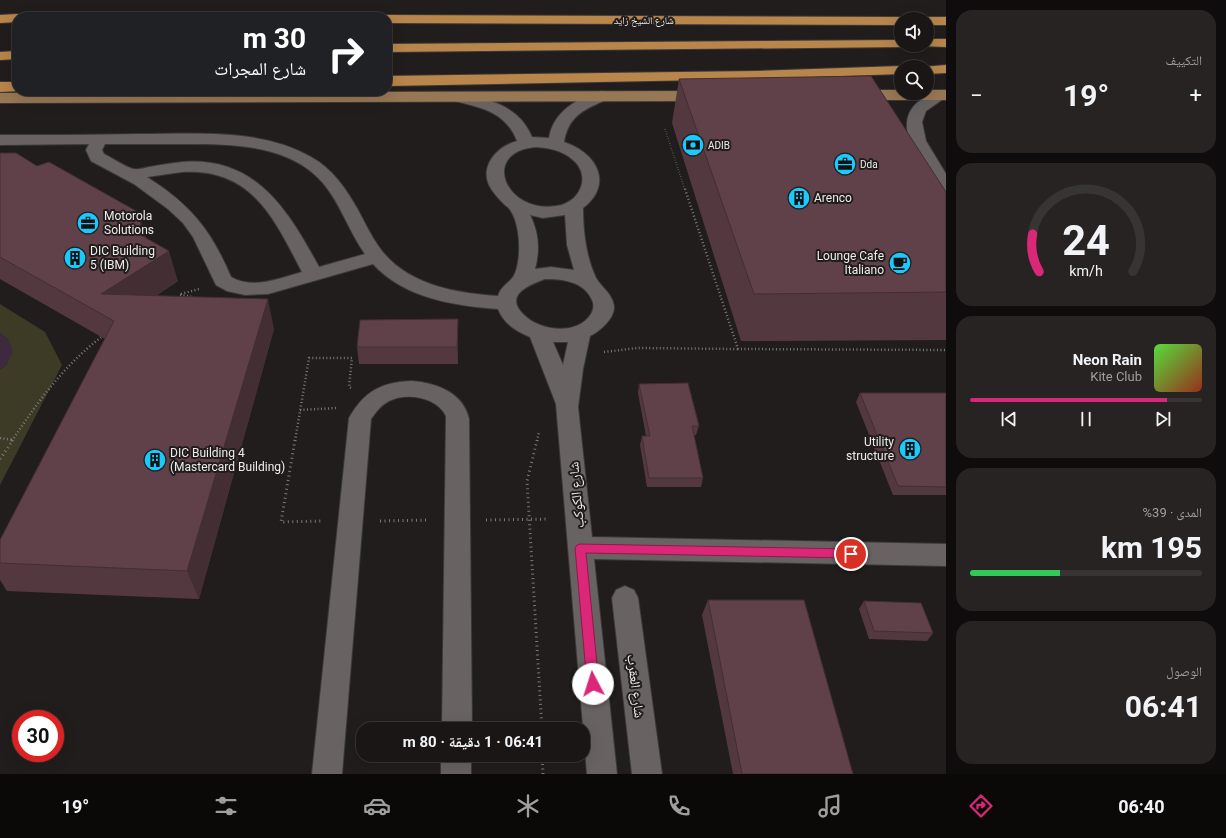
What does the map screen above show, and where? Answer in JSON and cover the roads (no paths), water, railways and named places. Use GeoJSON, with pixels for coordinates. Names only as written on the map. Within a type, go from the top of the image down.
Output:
{"type":"FeatureCollection","features":[{"type":"Feature","properties":{"kind":"highway"},"geometry":{"type":"LineString","coordinates":[[0,18],[12,18]]}},
{"type":"Feature","properties":{"kind":"highway","name":"شارع الشيخ زايد"},"geometry":{"type":"LineString","coordinates":[[392,18],[894,21]]}},
{"type":"Feature","properties":{"kind":"highway"},"geometry":{"type":"LineString","coordinates":[[934,21],[946,21]]}},
{"type":"Feature","properties":{"kind":"highway"},"geometry":{"type":"LineString","coordinates":[[934,43],[946,43]]}},
{"type":"Feature","properties":{"kind":"highway"},"geometry":{"type":"LineString","coordinates":[[392,48],[894,44]]}},
{"type":"Feature","properties":{"kind":"highway"},"geometry":{"type":"LineString","coordinates":[[0,56],[12,55]]}},
{"type":"Feature","properties":{"kind":"highway"},"geometry":{"type":"LineString","coordinates":[[392,58],[589,60]]}},
{"type":"Feature","properties":{"kind":"highway"},"geometry":{"type":"LineString","coordinates":[[0,60],[12,60]]}},
{"type":"Feature","properties":{"kind":"highway"},"geometry":{"type":"LineString","coordinates":[[658,63],[894,70]]}},
{"type":"Feature","properties":{"kind":"highway"},"geometry":{"type":"LineString","coordinates":[[934,70],[946,69]]}},
{"type":"Feature","properties":{"kind":"highway"},"geometry":{"type":"LineString","coordinates":[[392,81],[756,75],[894,70]]}},
{"type":"Feature","properties":{"kind":"highway"},"geometry":{"type":"LineString","coordinates":[[0,87],[12,86]]}},
{"type":"Feature","properties":{"kind":"main road"},"geometry":{"type":"LineString","coordinates":[[840,97],[943,95]]}},
{"type":"Feature","properties":{"kind":"main road"},"geometry":{"type":"LineString","coordinates":[[0,98],[721,96]]}},
{"type":"Feature","properties":{"kind":"street"},"geometry":{"type":"LineString","coordinates":[[943,95],[924,104],[915,116],[913,130],[920,145],[946,187]]}},
{"type":"Feature","properties":{"kind":"street"},"geometry":{"type":"LineString","coordinates":[[556,144],[557,134],[561,124],[567,116],[582,105],[602,96]]}},
{"type":"Feature","properties":{"kind":"street"},"geometry":{"type":"LineString","coordinates":[[455,97],[474,100],[504,113],[515,122],[523,132],[526,143]]}},
{"type":"Feature","properties":{"kind":"street"},"geometry":{"type":"LineString","coordinates":[[840,97],[868,108]]}},
{"type":"Feature","properties":{"kind":"street"},"geometry":{"type":"LineString","coordinates":[[899,125],[904,128],[920,145]]}},
{"type":"Feature","properties":{"kind":"street"},"geometry":{"type":"LineString","coordinates":[[5,142],[100,139],[216,139],[272,147],[296,156],[316,168],[332,182],[376,257],[393,273],[416,286],[436,293],[474,302],[506,303]]}},
{"type":"Feature","properties":{"kind":"street"},"geometry":{"type":"LineString","coordinates":[[100,139],[94,150],[94,154],[97,158],[131,175],[162,194],[189,219],[215,258],[223,281],[234,288],[250,290],[268,288],[376,257]]}},
{"type":"Feature","properties":{"kind":"street"},"geometry":{"type":"LineString","coordinates":[[518,207],[540,213],[558,212],[574,207],[580,203],[587,195],[591,178],[583,161],[570,150],[556,144],[536,142],[526,143],[507,151],[500,159],[496,167],[495,176],[497,184],[502,193],[518,207],[525,220],[529,234],[530,249],[528,264],[522,280]]}},
{"type":"Feature","properties":{"kind":"street"},"geometry":{"type":"LineString","coordinates":[[131,175],[184,167],[212,168],[235,174],[251,184],[276,210],[296,241],[313,274]]}},
{"type":"Feature","properties":{"kind":"street"},"geometry":{"type":"LineString","coordinates":[[574,207],[574,235],[588,282]]}},
{"type":"Feature","properties":{"kind":"street"},"geometry":{"type":"LineString","coordinates":[[554,272],[578,277],[588,282],[597,290],[602,299],[604,309],[600,318],[592,326],[581,333],[567,336],[538,334],[515,321],[509,313],[506,303],[510,290],[522,280],[531,276],[554,272]]}},
{"type":"Feature","properties":{"kind":"street","name":"شارع الكوكب"},"geometry":{"type":"LineString","coordinates":[[581,333],[574,356],[568,407],[602,774]]}},
{"type":"Feature","properties":{"kind":"street","name":"شارع الكوكب"},"geometry":{"type":"LineString","coordinates":[[538,334],[549,356],[568,407]]}},
{"type":"Feature","properties":{"kind":"street"},"geometry":{"type":"LineString","coordinates":[[326,774],[360,418],[367,406],[380,396],[397,390],[416,389],[434,393],[448,402],[457,414],[457,722]]}},
{"type":"Feature","properties":{"kind":"street"},"geometry":{"type":"LineString","coordinates":[[580,548],[946,555]]}},
{"type":"Feature","properties":{"kind":"street","name":"شارع العقرب"},"geometry":{"type":"LineString","coordinates":[[625,598],[647,774]]}},
{"type":"Feature","properties":{"kind":"street"},"geometry":{"type":"LineString","coordinates":[[456,762],[456,774]]}},
{"type":"Feature","properties":{"kind":"place","name":"ADIB"},"geometry":{"type":"Point","coordinates":[693,145]}},
{"type":"Feature","properties":{"kind":"place","name":"Dda"},"geometry":{"type":"Point","coordinates":[845,164]}},
{"type":"Feature","properties":{"kind":"place","name":"Arenco"},"geometry":{"type":"Point","coordinates":[799,198]}},
{"type":"Feature","properties":{"kind":"place","name":"Motorola Solutions"},"geometry":{"type":"Point","coordinates":[88,223]}},
{"type":"Feature","properties":{"kind":"place","name":"DIC Building 5 (IBM)"},"geometry":{"type":"Point","coordinates":[75,258]}},
{"type":"Feature","properties":{"kind":"place","name":"Lounge Cafe Italiano"},"geometry":{"type":"Point","coordinates":[900,263]}},
{"type":"Feature","properties":{"kind":"place","name":"Utility structure"},"geometry":{"type":"Point","coordinates":[910,449]}},
{"type":"Feature","properties":{"kind":"place","name":"DIC Building 4 (Mastercard Building)"},"geometry":{"type":"Point","coordinates":[155,460]}}]}
